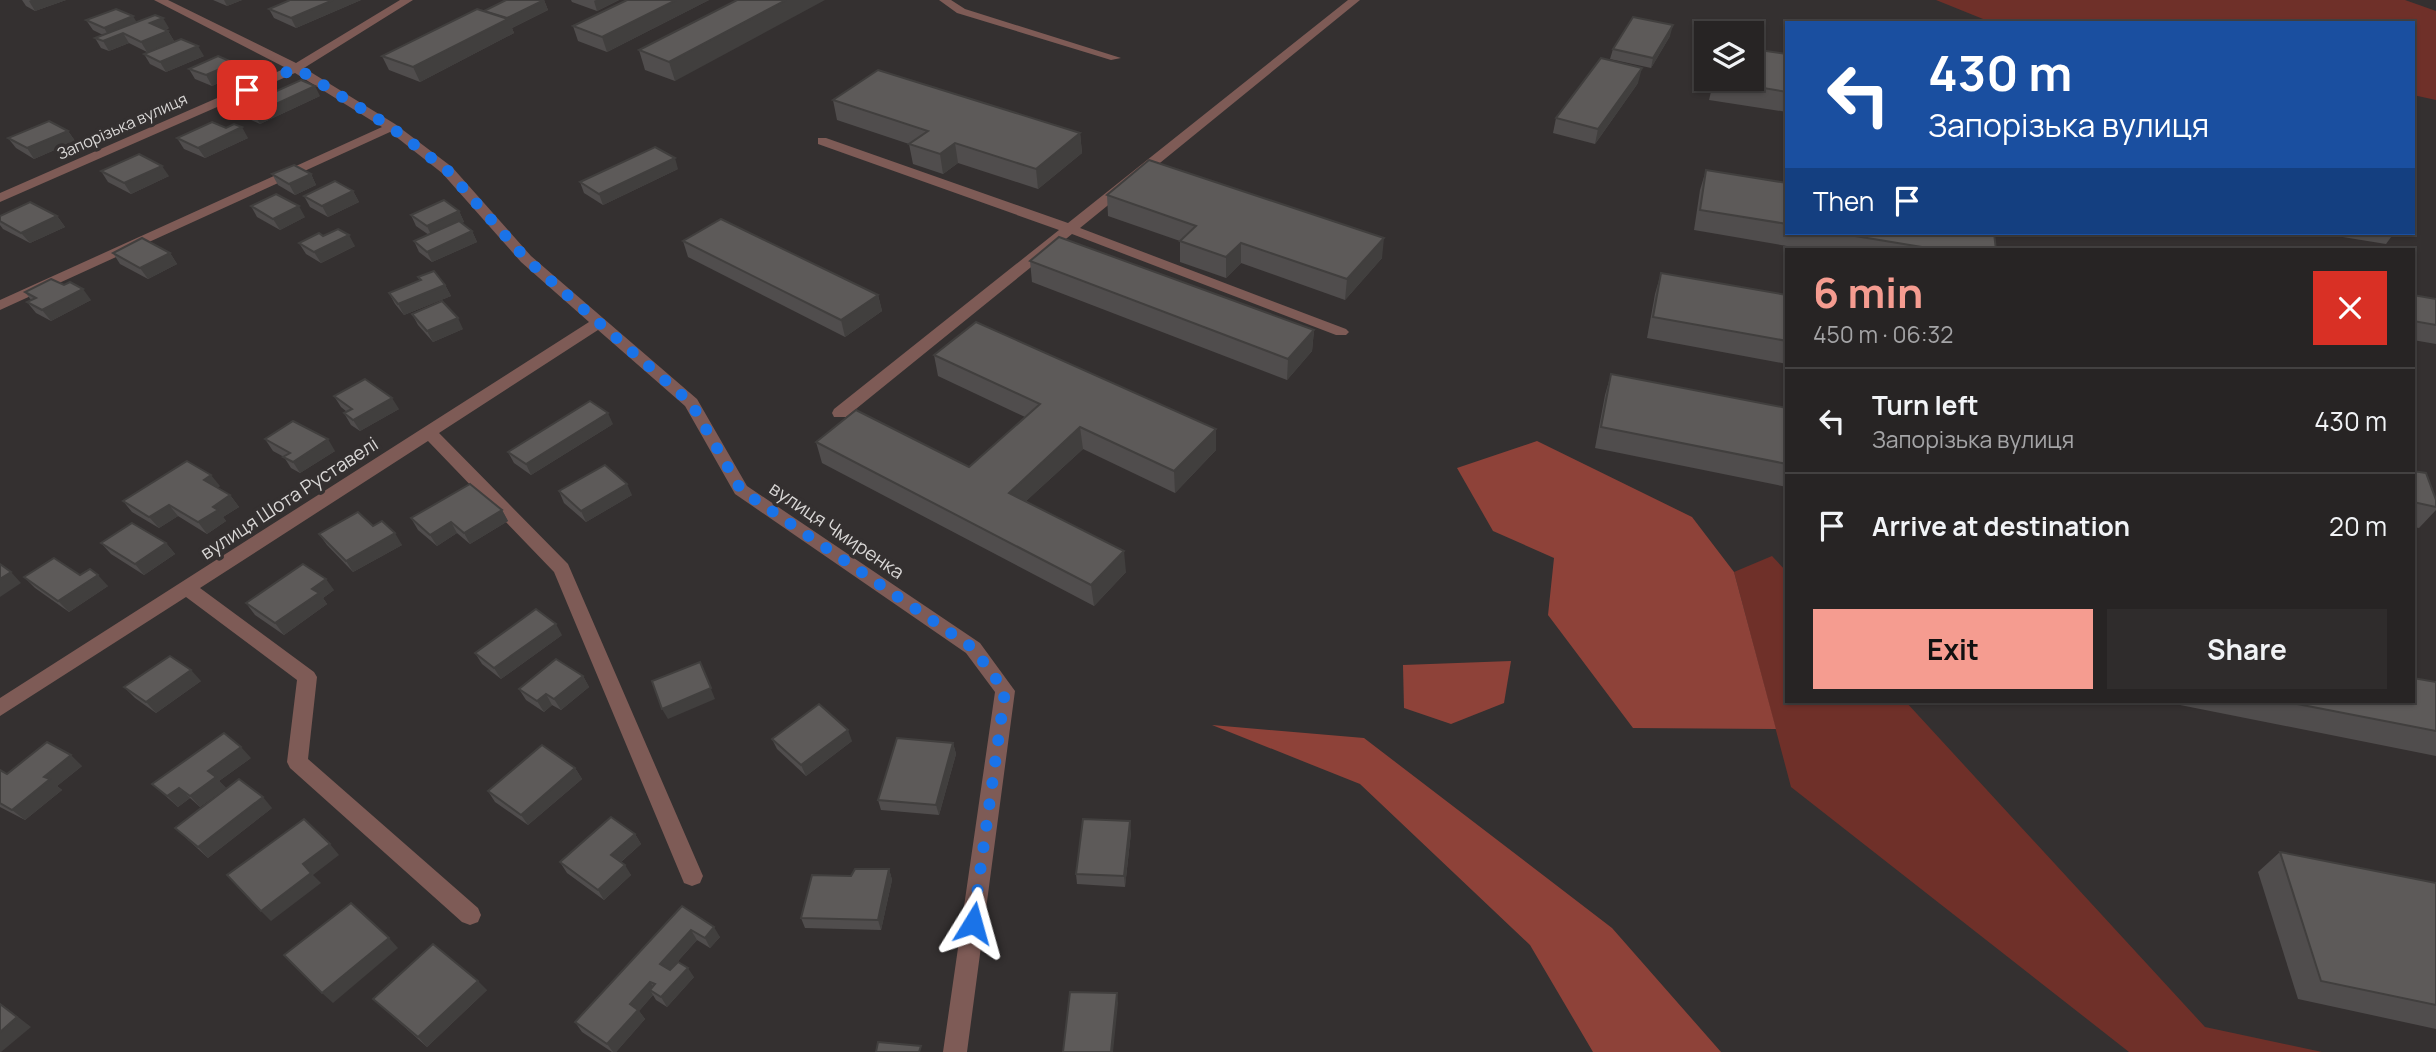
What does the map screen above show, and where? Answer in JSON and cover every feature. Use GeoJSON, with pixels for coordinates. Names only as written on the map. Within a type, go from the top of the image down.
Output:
{"type":"FeatureCollection","features":[{"type":"Feature","properties":{"kind":"street"},"geometry":{"type":"LineString","coordinates":[[159,0],[296,68]]}},
{"type":"Feature","properties":{"kind":"street","name":"Запорізька вулиця"},"geometry":{"type":"LineString","coordinates":[[0,198],[296,68],[408,0]]}},
{"type":"Feature","properties":{"kind":"street"},"geometry":{"type":"LineString","coordinates":[[944,0],[961,11],[1115,58]]}},
{"type":"Feature","properties":{"kind":"street"},"geometry":{"type":"LineString","coordinates":[[840,414],[1355,0]]}},
{"type":"Feature","properties":{"kind":"street","name":"вулиця Чмиренка"},"geometry":{"type":"LineString","coordinates":[[296,68],[391,127],[447,170],[526,259],[691,403],[741,490],[973,648],[1005,691],[955,1052]]}},
{"type":"Feature","properties":{"kind":"street"},"geometry":{"type":"LineString","coordinates":[[0,306],[391,127]]}},
{"type":"Feature","properties":{"kind":"street"},"geometry":{"type":"LineString","coordinates":[[822,141],[1070,229],[1341,332]]}},
{"type":"Feature","properties":{"kind":"street","name":"вулиця Шота Руставелі"},"geometry":{"type":"LineString","coordinates":[[0,708],[600,322]]}},
{"type":"Feature","properties":{"kind":"street"},"geometry":{"type":"LineString","coordinates":[[429,432],[562,569],[692,876]]}},
{"type":"Feature","properties":{"kind":"street"},"geometry":{"type":"LineString","coordinates":[[187,588],[307,677],[297,762],[470,915]]}},
{"type":"Feature","properties":{"kind":"shaded area"},"geometry":{"type":"Polygon","coordinates":[[[1936,0],[2405,0],[2436,11],[2436,100],[2415,95],[2415,21],[1988,21],[1936,0]]]}},
{"type":"Feature","properties":{"kind":"shaded area"},"geometry":{"type":"Polygon","coordinates":[[[1537,441],[1692,517],[1734,572],[1776,729],[1633,728],[1548,615],[1554,558],[1493,531],[1457,468],[1537,441]]]}},
{"type":"Feature","properties":{"kind":"shaded area"},"geometry":{"type":"Polygon","coordinates":[[[1772,556],[1785,570],[1785,703],[1907,703],[2205,1027],[2322,1052],[2129,1052],[1791,787],[1734,572],[1772,556]]]}},
{"type":"Feature","properties":{"kind":"shaded area"},"geometry":{"type":"Polygon","coordinates":[[[1511,661],[1504,703],[1451,724],[1404,708],[1403,665],[1511,661]]]}},
{"type":"Feature","properties":{"kind":"shaded area"},"geometry":{"type":"Polygon","coordinates":[[[1212,725],[1364,738],[1612,928],[1721,1052],[1593,1052],[1530,945],[1360,784],[1212,725]]]}},
{"type":"Feature","properties":{"kind":"building"},"geometry":{"type":"Polygon","coordinates":[[[290,0],[333,0],[291,18],[269,9],[290,0]]]}},
{"type":"Feature","properties":{"kind":"building"},"geometry":{"type":"Polygon","coordinates":[[[506,0],[544,0],[507,18],[484,11],[506,0]]]}},
{"type":"Feature","properties":{"kind":"building"},"geometry":{"type":"Polygon","coordinates":[[[627,0],[676,0],[602,37],[573,26],[627,0]]]}},
{"type":"Feature","properties":{"kind":"building"},"geometry":{"type":"Polygon","coordinates":[[[737,0],[786,0],[669,62],[639,50],[737,0]]]}},
{"type":"Feature","properties":{"kind":"building"},"geometry":{"type":"Polygon","coordinates":[[[116,9],[133,16],[104,28],[86,20],[116,9]]]}},
{"type":"Feature","properties":{"kind":"building"},"geometry":{"type":"Polygon","coordinates":[[[477,9],[508,19],[413,67],[382,56],[477,9]]]}},
{"type":"Feature","properties":{"kind":"building"},"geometry":{"type":"Polygon","coordinates":[[[155,15],[163,18],[150,23],[168,31],[141,42],[123,33],[103,41],[95,38],[155,15]]]}},
{"type":"Feature","properties":{"kind":"building"},"geometry":{"type":"Polygon","coordinates":[[[1633,17],[1673,25],[1653,58],[1613,49],[1633,17]]]}},
{"type":"Feature","properties":{"kind":"building"},"geometry":{"type":"Polygon","coordinates":[[[181,39],[198,46],[160,62],[144,54],[181,39]]]}},
{"type":"Feature","properties":{"kind":"building"},"geometry":{"type":"Polygon","coordinates":[[[1764,51],[1785,54],[1785,92],[1764,88],[1764,51]]]}},
{"type":"Feature","properties":{"kind":"building"},"geometry":{"type":"Polygon","coordinates":[[[218,56],[234,63],[206,75],[189,69],[218,56]]]}},
{"type":"Feature","properties":{"kind":"building"},"geometry":{"type":"Polygon","coordinates":[[[1601,58],[1642,68],[1598,129],[1556,118],[1601,58]]]}},
{"type":"Feature","properties":{"kind":"building"},"geometry":{"type":"Polygon","coordinates":[[[878,70],[1080,133],[1036,169],[955,143],[940,154],[909,144],[928,131],[833,100],[878,70]]]}},
{"type":"Feature","properties":{"kind":"building"},"geometry":{"type":"Polygon","coordinates":[[[301,80],[315,86],[254,114],[241,107],[301,80]]]}},
{"type":"Feature","properties":{"kind":"building"},"geometry":{"type":"Polygon","coordinates":[[[49,121],[68,131],[27,148],[8,138],[49,121]]]}},
{"type":"Feature","properties":{"kind":"building"},"geometry":{"type":"Polygon","coordinates":[[[212,122],[226,128],[234,124],[242,127],[198,148],[177,138],[212,122]]]}},
{"type":"Feature","properties":{"kind":"building"},"geometry":{"type":"Polygon","coordinates":[[[655,147],[675,158],[599,194],[580,182],[655,147]]]}},
{"type":"Feature","properties":{"kind":"building"},"geometry":{"type":"Polygon","coordinates":[[[139,154],[162,166],[124,183],[101,171],[139,154]]]}},
{"type":"Feature","properties":{"kind":"building"},"geometry":{"type":"Polygon","coordinates":[[[1149,160],[1384,238],[1347,279],[1241,243],[1226,257],[1180,241],[1196,226],[1107,195],[1149,160]]]}},
{"type":"Feature","properties":{"kind":"building"},"geometry":{"type":"Polygon","coordinates":[[[294,165],[311,174],[289,184],[272,174],[294,165]]]}},
{"type":"Feature","properties":{"kind":"building"},"geometry":{"type":"Polygon","coordinates":[[[1706,170],[1785,183],[1785,224],[1700,210],[1706,170]]]}},
{"type":"Feature","properties":{"kind":"building"},"geometry":{"type":"Polygon","coordinates":[[[335,181],[353,191],[322,206],[304,196],[335,181]]]}},
{"type":"Feature","properties":{"kind":"building"},"geometry":{"type":"Polygon","coordinates":[[[276,194],[299,206],[273,219],[251,206],[276,194]]]}},
{"type":"Feature","properties":{"kind":"building"},"geometry":{"type":"Polygon","coordinates":[[[444,200],[459,211],[427,226],[411,215],[444,200]]]}},
{"type":"Feature","properties":{"kind":"building"},"geometry":{"type":"Polygon","coordinates":[[[30,202],[57,216],[21,233],[0,221],[0,216],[30,202]]]}},
{"type":"Feature","properties":{"kind":"building"},"geometry":{"type":"Polygon","coordinates":[[[721,219],[878,295],[841,320],[683,241],[721,219]]]}},
{"type":"Feature","properties":{"kind":"building"},"geometry":{"type":"Polygon","coordinates":[[[459,221],[472,231],[427,252],[414,241],[459,221]]]}},
{"type":"Feature","properties":{"kind":"building"},"geometry":{"type":"Polygon","coordinates":[[[338,229],[349,235],[314,252],[299,243],[319,233],[323,236],[338,229]]]}},
{"type":"Feature","properties":{"kind":"building"},"geometry":{"type":"Polygon","coordinates":[[[1849,235],[1994,235],[1996,248],[1928,248],[1849,235]]]}},
{"type":"Feature","properties":{"kind":"building"},"geometry":{"type":"Polygon","coordinates":[[[1059,237],[1314,330],[1288,359],[1030,261],[1059,237]]]}},
{"type":"Feature","properties":{"kind":"building"},"geometry":{"type":"Polygon","coordinates":[[[142,238],[170,253],[140,268],[113,253],[142,238]]]}},
{"type":"Feature","properties":{"kind":"building"},"geometry":{"type":"Polygon","coordinates":[[[434,271],[445,285],[398,304],[389,293],[421,280],[418,277],[434,271]]]}},
{"type":"Feature","properties":{"kind":"building"},"geometry":{"type":"Polygon","coordinates":[[[1661,273],[1785,295],[1785,341],[1653,317],[1661,273]]]}},
{"type":"Feature","properties":{"kind":"building"},"geometry":{"type":"Polygon","coordinates":[[[51,279],[64,285],[70,282],[83,289],[42,310],[27,302],[36,298],[25,292],[51,279]]]}},
{"type":"Feature","properties":{"kind":"building"},"geometry":{"type":"Polygon","coordinates":[[[2415,295],[2436,299],[2436,325],[2415,321],[2415,295]]]}},
{"type":"Feature","properties":{"kind":"building"},"geometry":{"type":"Polygon","coordinates":[[[442,301],[458,318],[427,331],[412,314],[442,301]]]}},
{"type":"Feature","properties":{"kind":"building"},"geometry":{"type":"Polygon","coordinates":[[[976,322],[1216,429],[1174,471],[1080,427],[1009,493],[1124,551],[1091,585],[816,442],[856,410],[969,467],[1040,404],[934,355],[976,322]]]}},
{"type":"Feature","properties":{"kind":"building"},"geometry":{"type":"Polygon","coordinates":[[[1611,374],[1785,408],[1785,464],[1601,427],[1611,374]]]}},
{"type":"Feature","properties":{"kind":"building"},"geometry":{"type":"Polygon","coordinates":[[[365,379],[392,398],[353,420],[344,413],[352,409],[334,396],[365,379]]]}},
{"type":"Feature","properties":{"kind":"building"},"geometry":{"type":"Polygon","coordinates":[[[590,401],[608,413],[526,464],[508,452],[590,401]]]}},
{"type":"Feature","properties":{"kind":"building"},"geometry":{"type":"Polygon","coordinates":[[[293,421],[328,439],[293,462],[283,457],[290,453],[265,439],[293,421]]]}},
{"type":"Feature","properties":{"kind":"building"},"geometry":{"type":"Polygon","coordinates":[[[187,461],[211,475],[204,480],[230,495],[213,507],[218,510],[198,522],[169,505],[149,517],[123,501],[187,461]]]}},
{"type":"Feature","properties":{"kind":"building"},"geometry":{"type":"Polygon","coordinates":[[[605,465],[627,484],[581,511],[559,491],[605,465]]]}},
{"type":"Feature","properties":{"kind":"building"},"geometry":{"type":"Polygon","coordinates":[[[2415,471],[2426,473],[2436,507],[2415,502],[2415,471]]]}},
{"type":"Feature","properties":{"kind":"building"},"geometry":{"type":"Polygon","coordinates":[[[470,484],[502,510],[464,533],[451,522],[430,535],[411,518],[470,484]]]}},
{"type":"Feature","properties":{"kind":"building"},"geometry":{"type":"Polygon","coordinates":[[[358,512],[373,526],[382,521],[395,533],[346,561],[319,534],[358,512]]]}},
{"type":"Feature","properties":{"kind":"building"},"geometry":{"type":"Polygon","coordinates":[[[132,523],[166,543],[135,564],[101,543],[132,523]]]}},
{"type":"Feature","properties":{"kind":"building"},"geometry":{"type":"Polygon","coordinates":[[[54,558],[80,575],[90,569],[98,575],[58,601],[24,577],[54,558]]]}},
{"type":"Feature","properties":{"kind":"building"},"geometry":{"type":"Polygon","coordinates":[[[0,564],[11,572],[0,579],[0,564]]]}},
{"type":"Feature","properties":{"kind":"building"},"geometry":{"type":"Polygon","coordinates":[[[303,564],[326,579],[312,589],[319,593],[275,623],[246,603],[303,564]]]}},
{"type":"Feature","properties":{"kind":"building"},"geometry":{"type":"Polygon","coordinates":[[[536,609],[556,624],[494,668],[475,653],[536,609]]]}},
{"type":"Feature","properties":{"kind":"building"},"geometry":{"type":"Polygon","coordinates":[[[170,656],[191,670],[146,702],[124,687],[170,656]]]}},
{"type":"Feature","properties":{"kind":"building"},"geometry":{"type":"Polygon","coordinates":[[[556,659],[583,676],[554,699],[546,694],[537,701],[519,689],[556,659]]]}},
{"type":"Feature","properties":{"kind":"building"},"geometry":{"type":"Polygon","coordinates":[[[700,662],[711,688],[662,709],[652,681],[700,662]]]}},
{"type":"Feature","properties":{"kind":"building"},"geometry":{"type":"Polygon","coordinates":[[[2415,678],[2436,682],[2436,731],[2292,703],[2415,703],[2415,678]]]}},
{"type":"Feature","properties":{"kind":"building"},"geometry":{"type":"Polygon","coordinates":[[[819,704],[848,730],[801,765],[772,739],[819,704]]]}},
{"type":"Feature","properties":{"kind":"building"},"geometry":{"type":"Polygon","coordinates":[[[224,733],[241,747],[208,771],[216,777],[190,796],[179,788],[167,796],[152,784],[224,733]]]}},
{"type":"Feature","properties":{"kind":"building"},"geometry":{"type":"Polygon","coordinates":[[[897,738],[953,743],[936,805],[878,800],[897,738]]]}},
{"type":"Feature","properties":{"kind":"building"},"geometry":{"type":"Polygon","coordinates":[[[47,742],[71,755],[44,777],[50,779],[12,810],[0,803],[0,770],[7,774],[47,742]]]}},
{"type":"Feature","properties":{"kind":"building"},"geometry":{"type":"Polygon","coordinates":[[[542,745],[575,768],[521,815],[488,791],[542,745]]]}},
{"type":"Feature","properties":{"kind":"building"},"geometry":{"type":"Polygon","coordinates":[[[239,779],[263,797],[198,847],[175,828],[239,779]]]}},
{"type":"Feature","properties":{"kind":"building"},"geometry":{"type":"Polygon","coordinates":[[[611,817],[635,834],[611,855],[625,865],[598,890],[560,862],[611,817]]]}},
{"type":"Feature","properties":{"kind":"building"},"geometry":{"type":"Polygon","coordinates":[[[304,819],[330,844],[303,864],[311,873],[261,911],[227,875],[304,819]]]}},
{"type":"Feature","properties":{"kind":"building"},"geometry":{"type":"Polygon","coordinates":[[[1083,819],[1130,821],[1124,876],[1076,874],[1083,819]]]}},
{"type":"Feature","properties":{"kind":"building"},"geometry":{"type":"Polygon","coordinates":[[[2280,852],[2436,883],[2436,1005],[2321,981],[2280,852]]]}},
{"type":"Feature","properties":{"kind":"building"},"geometry":{"type":"Polygon","coordinates":[[[855,869],[889,869],[878,920],[801,918],[812,875],[851,876],[855,869]]]}},
{"type":"Feature","properties":{"kind":"building"},"geometry":{"type":"Polygon","coordinates":[[[351,903],[389,938],[322,993],[284,955],[351,903]]]}},
{"type":"Feature","properties":{"kind":"building"},"geometry":{"type":"Polygon","coordinates":[[[682,906],[714,927],[705,938],[691,930],[660,964],[670,970],[678,962],[688,968],[661,997],[650,990],[655,984],[650,982],[630,1004],[638,1010],[607,1044],[575,1022],[682,906]]]}},
{"type":"Feature","properties":{"kind":"building"},"geometry":{"type":"Polygon","coordinates":[[[433,944],[478,981],[418,1037],[373,999],[433,944]]]}},
{"type":"Feature","properties":{"kind":"building"},"geometry":{"type":"Polygon","coordinates":[[[1070,992],[1117,993],[1111,1052],[1063,1052],[1070,992]]]}},
{"type":"Feature","properties":{"kind":"building"},"geometry":{"type":"Polygon","coordinates":[[[0,1004],[17,1017],[0,1032],[0,1004]]]}},
{"type":"Feature","properties":{"kind":"building"},"geometry":{"type":"Polygon","coordinates":[[[878,1042],[921,1046],[919,1052],[876,1052],[878,1042]]]}},
{"type":"Feature","properties":{"kind":"route"},"geometry":{"type":"LineString","coordinates":[[247,90],[296,68],[391,127],[429,156],[447,170],[526,259],[691,403],[741,490],[973,648],[1005,691],[973,923]]}}]}
